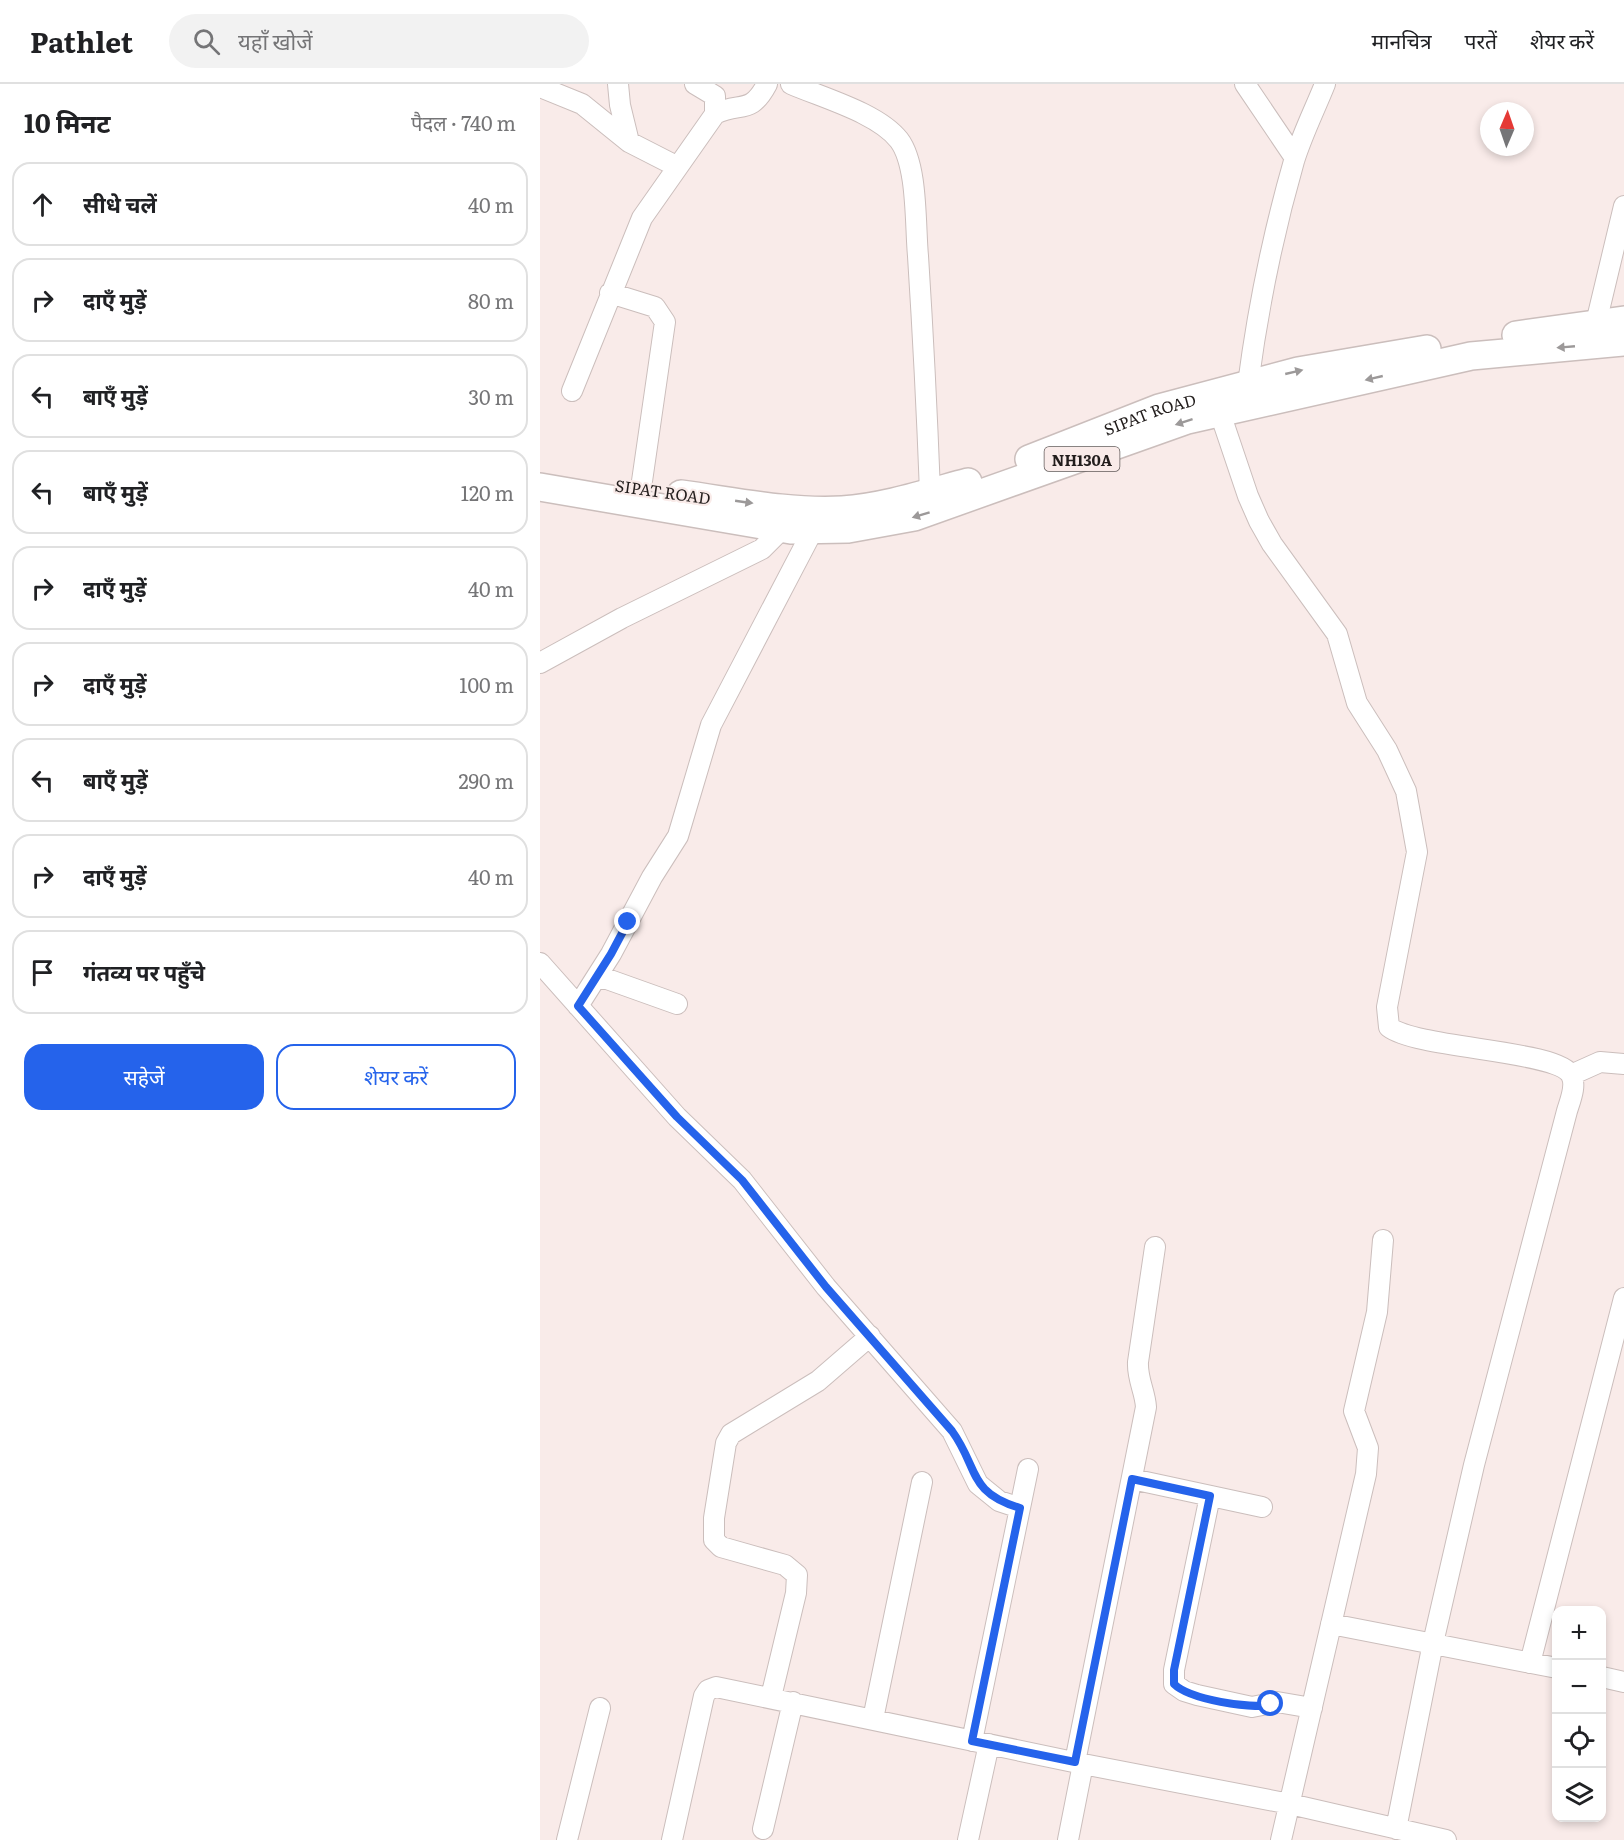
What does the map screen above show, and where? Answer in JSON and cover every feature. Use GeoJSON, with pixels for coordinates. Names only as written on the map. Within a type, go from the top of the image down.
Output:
{"type":"FeatureCollection","features":[{"type":"Feature","properties":{"kind":"highway","name":"SIPAT ROAD"},"geometry":{"type":"LineString","coordinates":[[540,474],[806,510],[844,510],[975,481],[1159,408],[1248,384],[1310,369],[1624,320]]}},
{"type":"Feature","properties":{"kind":"highway","name":"NH130A"},"geometry":{"type":"LineString","coordinates":[[540,488],[782,529],[848,529],[914,518],[1187,420],[1471,356],[1624,342]]}},
{"type":"Feature","properties":{"kind":"street"},"geometry":{"type":"LineString","coordinates":[[618,84],[620,105],[629,142]]}},
{"type":"Feature","properties":{"kind":"street"},"geometry":{"type":"LineString","coordinates":[[572,391],[642,218],[676,166],[715,114],[715,96],[695,84]]}},
{"type":"Feature","properties":{"kind":"street"},"geometry":{"type":"LineString","coordinates":[[715,114],[750,106],[759,98],[767,84]]}},
{"type":"Feature","properties":{"kind":"street"},"geometry":{"type":"LineString","coordinates":[[791,84],[881,124],[893,134],[906,153],[913,187],[926,365],[930,492]]}},
{"type":"Feature","properties":{"kind":"street"},"geometry":{"type":"LineString","coordinates":[[1245,84],[1295,158]]}},
{"type":"Feature","properties":{"kind":"street"},"geometry":{"type":"LineString","coordinates":[[1248,384],[1264,279],[1295,158],[1325,84]]}},
{"type":"Feature","properties":{"kind":"street"},"geometry":{"type":"LineString","coordinates":[[540,87],[582,104],[629,142],[676,166]]}},
{"type":"Feature","properties":{"kind":"street"},"geometry":{"type":"LineString","coordinates":[[1596,323],[1624,206]]}},
{"type":"Feature","properties":{"kind":"street"},"geometry":{"type":"LineString","coordinates":[[610,293],[655,307],[665,322],[641,488]]}},
{"type":"Feature","properties":{"kind":"street"},"geometry":{"type":"LineString","coordinates":[[1221,413],[1248,496],[1259,521],[1272,544],[1337,634],[1357,703],[1387,750],[1406,791],[1417,852],[1387,1007],[1389,1027],[1406,1036],[1481,1048],[1562,1067],[1571,1075],[1573,1087],[1474,1465],[1433,1643],[1384,1831]]}},
{"type":"Feature","properties":{"kind":"street"},"geometry":{"type":"LineString","coordinates":[[540,663],[621,618],[762,549],[782,529]]}},
{"type":"Feature","properties":{"kind":"street"},"geometry":{"type":"LineString","coordinates":[[578,1006],[596,979],[652,877],[678,836],[711,725],[813,530]]}},
{"type":"Feature","properties":{"kind":"street"},"geometry":{"type":"LineString","coordinates":[[540,963],[677,1117],[742,1180],[826,1287],[958,1439],[978,1484],[999,1501],[1020,1508]]}},
{"type":"Feature","properties":{"kind":"street"},"geometry":{"type":"LineString","coordinates":[[596,979],[607,979],[677,1004]]}},
{"type":"Feature","properties":{"kind":"street"},"geometry":{"type":"LineString","coordinates":[[1571,1075],[1600,1062],[1624,1064]]}},
{"type":"Feature","properties":{"kind":"street"},"geometry":{"type":"LineString","coordinates":[[1281,1840],[1367,1467],[1368,1448],[1354,1411],[1377,1312],[1383,1240]]}},
{"type":"Feature","properties":{"kind":"street"},"geometry":{"type":"LineString","coordinates":[[1068,1840],[1079,1763],[1146,1407],[1146,1396],[1137,1374],[1137,1362],[1155,1247]]}},
{"type":"Feature","properties":{"kind":"street"},"geometry":{"type":"LineString","coordinates":[[1530,1663],[1624,1298]]}},
{"type":"Feature","properties":{"kind":"street"},"geometry":{"type":"LineString","coordinates":[[771,1697],[796,1593],[797,1575],[785,1564],[721,1547],[714,1540],[714,1518],[726,1443],[731,1434],[818,1381],[870,1336]]}},
{"type":"Feature","properties":{"kind":"street"},"geometry":{"type":"LineString","coordinates":[[968,1840],[980,1743],[1028,1469]]}},
{"type":"Feature","properties":{"kind":"street"},"geometry":{"type":"LineString","coordinates":[[1132,1479],[1262,1507]]}},
{"type":"Feature","properties":{"kind":"street"},"geometry":{"type":"LineString","coordinates":[[873,1719],[922,1482]]}},
{"type":"Feature","properties":{"kind":"street"},"geometry":{"type":"LineString","coordinates":[[1210,1496],[1174,1670],[1174,1684],[1197,1695],[1252,1707],[1277,1702],[1312,1708]]}},
{"type":"Feature","properties":{"kind":"street"},"geometry":{"type":"LineString","coordinates":[[1331,1624],[1552,1667]]}},
{"type":"Feature","properties":{"kind":"street"},"geometry":{"type":"LineString","coordinates":[[1606,1678],[1624,1682]]}},
{"type":"Feature","properties":{"kind":"street"},"geometry":{"type":"LineString","coordinates":[[672,1840],[704,1696],[708,1690],[724,1687],[980,1743],[1290,1804],[1384,1831],[1446,1840]]}},
{"type":"Feature","properties":{"kind":"street"},"geometry":{"type":"LineString","coordinates":[[764,1829],[793,1702]]}},
{"type":"Feature","properties":{"kind":"street"},"geometry":{"type":"LineString","coordinates":[[567,1840],[600,1708]]}},
{"type":"Feature","properties":{"kind":"route"},"geometry":{"type":"LineString","coordinates":[[628,922],[578,1006],[642,1074],[677,1117],[742,1180],[826,1287],[952,1431],[961,1445],[978,1484],[999,1501],[1020,1508],[972,1741],[1075,1762],[1132,1479],[1210,1496],[1174,1670],[1174,1684],[1184,1691],[1197,1695],[1246,1706],[1257,1707],[1271,1704]]}}]}
